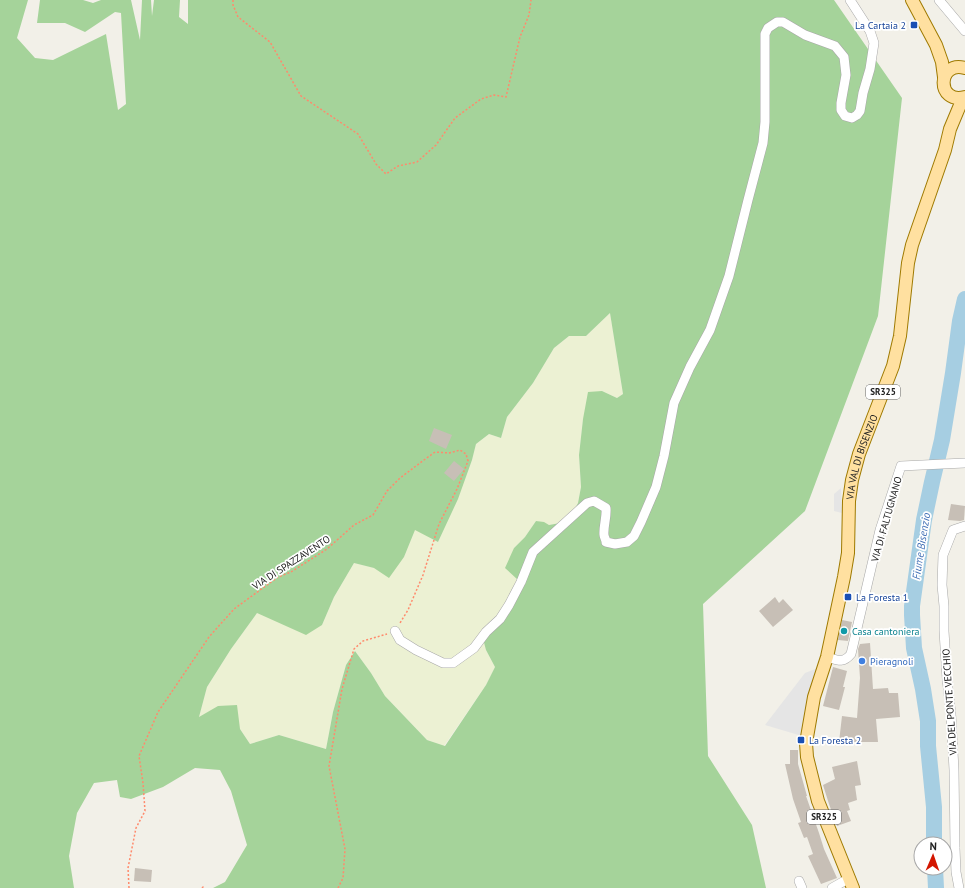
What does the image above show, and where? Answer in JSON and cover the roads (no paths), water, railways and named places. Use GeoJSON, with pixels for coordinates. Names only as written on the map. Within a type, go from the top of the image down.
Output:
{"type":"FeatureCollection","features":[{"type":"Feature","properties":{"kind":"main road","name":"SR325"},"geometry":{"type":"LineString","coordinates":[[912,0],[936,45],[942,62],[944,89],[951,97],[964,98],[950,129]]}},
{"type":"Feature","properties":{"kind":"main road","name":"SR325"},"geometry":{"type":"LineString","coordinates":[[936,45],[962,67]]}},
{"type":"Feature","properties":{"kind":"main road","name":"SR325"},"geometry":{"type":"LineString","coordinates":[[944,78],[951,69],[962,67]]}},
{"type":"Feature","properties":{"kind":"main road","name":"SR325"},"geometry":{"type":"LineString","coordinates":[[950,129],[951,97]]}},
{"type":"Feature","properties":{"kind":"main road","name":"VIA VAL DI BISENZIO"},"geometry":{"type":"LineString","coordinates":[[850,883],[818,801],[807,757],[806,743],[814,697],[827,657],[844,577],[848,553],[849,500],[852,480],[859,454],[892,366],[900,336],[908,263],[912,246],[945,150],[950,129]]}},
{"type":"Feature","properties":{"kind":"street"},"geometry":{"type":"LineString","coordinates":[[395,631],[400,640],[416,650],[443,663],[453,663],[474,648],[486,632],[500,619],[521,582],[533,552],[587,503],[594,501],[606,508],[607,515],[604,535],[606,542],[615,544],[627,542],[634,536],[656,487],[664,456],[674,403],[690,367],[710,330],[729,276],[763,143],[765,122],[765,34],[768,28],[776,22],[783,22],[805,35],[835,46],[844,57],[846,75],[841,110],[845,116],[852,118],[857,116],[860,111],[863,93],[870,69],[874,43],[870,31],[850,0]]}},
{"type":"Feature","properties":{"kind":"street"},"geometry":{"type":"LineString","coordinates":[[939,0],[965,31]]}},
{"type":"Feature","properties":{"kind":"street","name":"VIA DI FALTUGNANO"},"geometry":{"type":"LineString","coordinates":[[827,657],[843,660],[851,654],[880,530],[901,466],[960,464]]}},
{"type":"Feature","properties":{"kind":"street","name":"VIA DEL PONTE VECCHIO"},"geometry":{"type":"LineString","coordinates":[[959,888],[956,872],[954,770],[951,714],[946,680],[942,585],[943,555],[953,530],[965,526]]}},
{"type":"Feature","properties":{"kind":"street"},"geometry":{"type":"LineString","coordinates":[[832,888],[850,883]]}},
{"type":"Feature","properties":{"kind":"waterway","name":"Fiume Bisenzio"},"geometry":{"type":"LineString","coordinates":[[934,836],[934,807],[928,746],[928,721],[914,648],[912,606],[924,520],[942,440],[960,321],[965,299]]}},
{"type":"Feature","properties":{"kind":"waterway","name":"Fiume Bisenzio"},"geometry":{"type":"LineString","coordinates":[[935,876],[936,888]]}},
{"type":"Feature","properties":{"kind":"place","name":"La Cartaia 2"},"geometry":{"type":"Point","coordinates":[914,25]}},
{"type":"Feature","properties":{"kind":"place","name":"La Foresta 1"},"geometry":{"type":"Point","coordinates":[848,597]}},
{"type":"Feature","properties":{"kind":"place","name":"Casa cantoniera"},"geometry":{"type":"Point","coordinates":[844,631]}},
{"type":"Feature","properties":{"kind":"place","name":"Pieragnoli"},"geometry":{"type":"Point","coordinates":[862,661]}},
{"type":"Feature","properties":{"kind":"place","name":"La Foresta 2"},"geometry":{"type":"Point","coordinates":[801,740]}}]}
